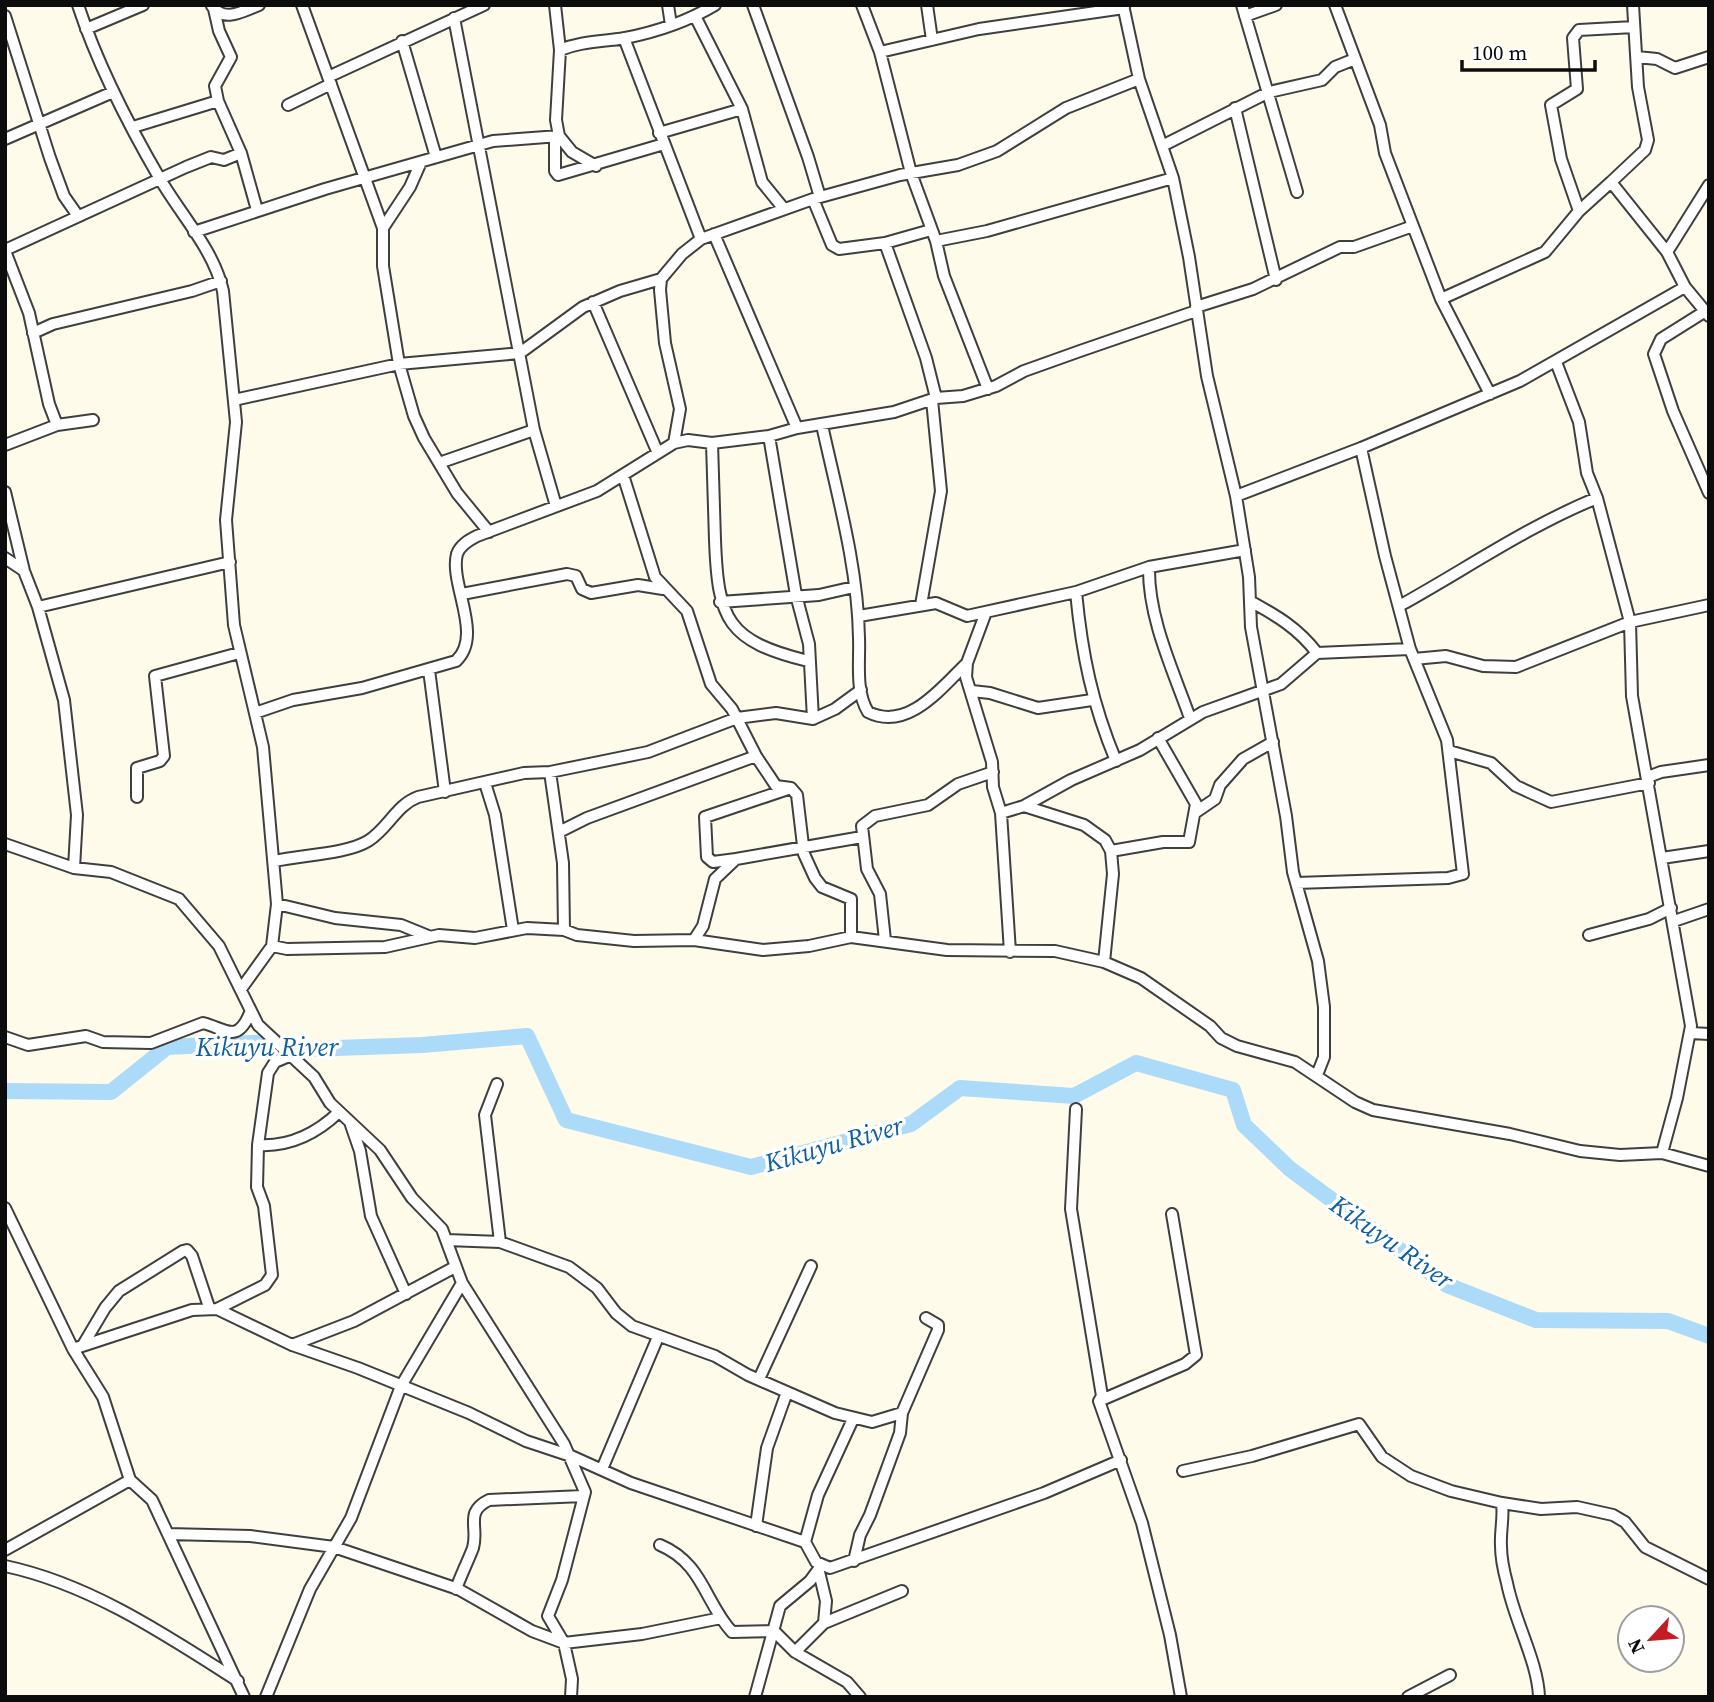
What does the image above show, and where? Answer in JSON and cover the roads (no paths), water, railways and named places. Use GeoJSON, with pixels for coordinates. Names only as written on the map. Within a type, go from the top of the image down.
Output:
{"type":"FeatureCollection","features":[{"type":"Feature","properties":{"kind":"street"},"geometry":{"type":"LineString","coordinates":[[78,5],[113,92],[221,281],[236,440],[226,520],[239,653],[266,765],[277,904],[272,946],[241,989]]}},
{"type":"Feature","properties":{"kind":"street"},"geometry":{"type":"LineString","coordinates":[[86,29],[143,5]]}},
{"type":"Feature","properties":{"kind":"street"},"geometry":{"type":"LineString","coordinates":[[213,7],[227,16],[258,5]]}},
{"type":"Feature","properties":{"kind":"street"},"geometry":{"type":"LineString","coordinates":[[302,5],[383,228],[383,266],[399,364],[414,416],[457,493],[489,532]]}},
{"type":"Feature","properties":{"kind":"street"},"geometry":{"type":"LineString","coordinates":[[555,5],[560,50],[556,120],[558,175],[664,144]]}},
{"type":"Feature","properties":{"kind":"street"},"geometry":{"type":"LineString","coordinates":[[668,5],[671,25]]}},
{"type":"Feature","properties":{"kind":"street"},"geometry":{"type":"LineString","coordinates":[[753,5],[808,157],[816,198],[834,247],[852,249],[932,230]]}},
{"type":"Feature","properties":{"kind":"street"},"geometry":{"type":"LineString","coordinates":[[862,5],[880,52],[911,173],[936,241],[947,284],[988,389]]}},
{"type":"Feature","properties":{"kind":"street"},"geometry":{"type":"LineString","coordinates":[[926,5],[932,40]]}},
{"type":"Feature","properties":{"kind":"street"},"geometry":{"type":"LineString","coordinates":[[1276,5],[1244,10],[1297,192]]}},
{"type":"Feature","properties":{"kind":"street"},"geometry":{"type":"LineString","coordinates":[[1335,5],[1441,299],[1490,394]]}},
{"type":"Feature","properties":{"kind":"street"},"geometry":{"type":"LineString","coordinates":[[1441,299],[1545,252],[1579,211],[1645,150],[1648,140],[1638,87],[1633,5]]}},
{"type":"Feature","properties":{"kind":"street"},"geometry":{"type":"LineString","coordinates":[[288,105],[402,41],[481,6]]}},
{"type":"Feature","properties":{"kind":"street"},"geometry":{"type":"LineString","coordinates":[[560,50],[586,41],[624,38],[671,25],[716,6]]}},
{"type":"Feature","properties":{"kind":"street"},"geometry":{"type":"LineString","coordinates":[[880,52],[979,29],[1124,6],[1139,79],[1173,178],[1207,376],[1236,496],[1245,550],[1251,627],[1296,883],[1318,961],[1324,1007],[1324,1057],[1317,1075]]}},
{"type":"Feature","properties":{"kind":"street"},"geometry":{"type":"LineString","coordinates":[[213,7],[216,23],[231,57],[215,86],[218,101],[241,153],[257,210]]}},
{"type":"Feature","properties":{"kind":"street"},"geometry":{"type":"LineString","coordinates":[[5,16],[64,196],[78,216]]}},
{"type":"Feature","properties":{"kind":"street"},"geometry":{"type":"LineString","coordinates":[[695,16],[742,109],[762,182],[784,209]]}},
{"type":"Feature","properties":{"kind":"street"},"geometry":{"type":"LineString","coordinates":[[454,18],[534,430],[556,506]]}},
{"type":"Feature","properties":{"kind":"street"},"geometry":{"type":"LineString","coordinates":[[1579,211],[1562,159],[1551,105],[1577,89],[1573,38],[1579,30],[1634,27]]}},
{"type":"Feature","properties":{"kind":"street"},"geometry":{"type":"LineString","coordinates":[[624,38],[701,239]]}},
{"type":"Feature","properties":{"kind":"street"},"geometry":{"type":"LineString","coordinates":[[402,41],[436,157]]}},
{"type":"Feature","properties":{"kind":"street"},"geometry":{"type":"LineString","coordinates":[[1637,57],[1657,59],[1675,68],[1709,57]]}},
{"type":"Feature","properties":{"kind":"street"},"geometry":{"type":"LineString","coordinates":[[1162,146],[1269,92],[1322,80],[1335,67],[1355,59]]}},
{"type":"Feature","properties":{"kind":"street"},"geometry":{"type":"LineString","coordinates":[[234,400],[399,364],[520,353],[593,302],[661,279],[682,254],[701,239],[816,198],[911,173],[958,165],[997,151],[1066,108],[1139,79]]}},
{"type":"Feature","properties":{"kind":"street"},"geometry":{"type":"LineString","coordinates":[[5,139],[113,92]]}},
{"type":"Feature","properties":{"kind":"street"},"geometry":{"type":"LineString","coordinates":[[134,127],[218,101]]}},
{"type":"Feature","properties":{"kind":"street"},"geometry":{"type":"LineString","coordinates":[[1235,108],[1276,280]]}},
{"type":"Feature","properties":{"kind":"street"},"geometry":{"type":"LineString","coordinates":[[659,133],[742,109]]}},
{"type":"Feature","properties":{"kind":"street"},"geometry":{"type":"LineString","coordinates":[[194,232],[364,177],[508,138],[557,136],[572,152],[596,166]]}},
{"type":"Feature","properties":{"kind":"street"},"geometry":{"type":"LineString","coordinates":[[57,425],[49,404],[33,333],[5,251],[160,178],[211,157],[224,160],[241,153]]}},
{"type":"Feature","properties":{"kind":"street"},"geometry":{"type":"LineString","coordinates":[[383,228],[410,187],[421,162]]}},
{"type":"Feature","properties":{"kind":"street"},"geometry":{"type":"LineString","coordinates":[[936,241],[987,231],[1173,178]]}},
{"type":"Feature","properties":{"kind":"street"},"geometry":{"type":"LineString","coordinates":[[1611,182],[1667,253],[1685,287],[1706,314],[1661,339],[1654,354],[1673,411],[1708,490]]}},
{"type":"Feature","properties":{"kind":"street"},"geometry":{"type":"LineString","coordinates":[[1667,253],[1709,185]]}},
{"type":"Feature","properties":{"kind":"street"},"geometry":{"type":"LineString","coordinates":[[255,713],[293,700],[362,688],[456,661],[463,654],[466,645],[457,552],[469,540],[597,491],[657,451],[674,443],[688,440],[712,443],[769,436],[797,428],[894,412],[934,399],[963,396],[988,389],[1024,371],[1276,280],[1339,247],[1354,247],[1413,226]]}},
{"type":"Feature","properties":{"kind":"street"},"geometry":{"type":"LineString","coordinates":[[714,234],[797,428]]}},
{"type":"Feature","properties":{"kind":"street"},"geometry":{"type":"LineString","coordinates":[[886,243],[926,358],[934,399],[940,491],[921,605]]}},
{"type":"Feature","properties":{"kind":"street"},"geometry":{"type":"LineString","coordinates":[[661,279],[665,343],[680,410],[674,443]]}},
{"type":"Feature","properties":{"kind":"street"},"geometry":{"type":"LineString","coordinates":[[33,333],[53,324],[192,291],[221,281]]}},
{"type":"Feature","properties":{"kind":"street"},"geometry":{"type":"LineString","coordinates":[[1236,496],[1362,449],[1490,394],[1556,362],[1685,287]]}},
{"type":"Feature","properties":{"kind":"street"},"geometry":{"type":"LineString","coordinates":[[593,302],[657,451]]}},
{"type":"Feature","properties":{"kind":"street"},"geometry":{"type":"LineString","coordinates":[[1556,362],[1579,422],[1587,473],[1597,498],[1630,622],[1632,696],[1675,921],[1690,1033],[1662,1153]]}},
{"type":"Feature","properties":{"kind":"street"},"geometry":{"type":"LineString","coordinates":[[5,445],[57,425],[93,420]]}},
{"type":"Feature","properties":{"kind":"street"},"geometry":{"type":"LineString","coordinates":[[822,425],[859,616],[861,691],[864,705],[874,715],[914,711],[925,704],[967,663]]}},
{"type":"Feature","properties":{"kind":"street"},"geometry":{"type":"LineString","coordinates":[[439,463],[534,430]]}},
{"type":"Feature","properties":{"kind":"street"},"geometry":{"type":"LineString","coordinates":[[769,436],[796,595],[808,644],[813,719]]}},
{"type":"Feature","properties":{"kind":"street"},"geometry":{"type":"LineString","coordinates":[[712,443],[720,602],[724,613],[748,638],[760,646],[808,662]]}},
{"type":"Feature","properties":{"kind":"street"},"geometry":{"type":"LineString","coordinates":[[1296,883],[1448,878],[1463,874],[1449,751],[1412,654],[1401,605],[1385,556],[1362,449]]}},
{"type":"Feature","properties":{"kind":"street"},"geometry":{"type":"LineString","coordinates":[[623,475],[651,567],[663,589],[687,611],[711,684],[737,718],[756,756],[776,786],[791,788],[797,795],[803,847],[822,887],[851,899],[851,937]]}},
{"type":"Feature","properties":{"kind":"street"},"geometry":{"type":"LineString","coordinates":[[5,492],[24,571],[38,607],[64,700],[77,815],[74,868]]}},
{"type":"Feature","properties":{"kind":"street"},"geometry":{"type":"LineString","coordinates":[[1401,605],[1479,562],[1534,526],[1597,498]]}},
{"type":"Feature","properties":{"kind":"street"},"geometry":{"type":"LineString","coordinates":[[859,616],[921,605],[944,604],[963,616],[1076,593],[1149,567],[1245,550]]}},
{"type":"Feature","properties":{"kind":"street"},"geometry":{"type":"LineString","coordinates":[[5,558],[24,571]]}},
{"type":"Feature","properties":{"kind":"street"},"geometry":{"type":"LineString","coordinates":[[38,607],[230,562]]}},
{"type":"Feature","properties":{"kind":"street"},"geometry":{"type":"LineString","coordinates":[[1149,567],[1150,591],[1158,624],[1191,718]]}},
{"type":"Feature","properties":{"kind":"street"},"geometry":{"type":"LineString","coordinates":[[463,594],[567,574],[576,576],[582,589],[591,593],[638,585],[663,589]]}},
{"type":"Feature","properties":{"kind":"street"},"geometry":{"type":"LineString","coordinates":[[720,602],[819,595],[854,587]]}},
{"type":"Feature","properties":{"kind":"street"},"geometry":{"type":"LineString","coordinates":[[1076,593],[1082,655],[1092,700],[1116,761]]}},
{"type":"Feature","properties":{"kind":"street"},"geometry":{"type":"LineString","coordinates":[[1250,601],[1286,621],[1302,634],[1317,653]]}},
{"type":"Feature","properties":{"kind":"street"},"geometry":{"type":"LineString","coordinates":[[1002,813],[1024,806],[1071,780],[1116,761],[1191,718],[1263,693],[1286,681],[1317,653],[1446,656],[1483,666],[1516,667],[1630,622],[1709,605]]}},
{"type":"Feature","properties":{"kind":"street"},"geometry":{"type":"LineString","coordinates":[[986,612],[967,663],[966,677],[993,772],[993,788],[1002,813],[1010,952]]}},
{"type":"Feature","properties":{"kind":"street"},"geometry":{"type":"LineString","coordinates":[[137,797],[137,768],[160,761],[164,756],[155,676],[239,653]]}},
{"type":"Feature","properties":{"kind":"street"},"geometry":{"type":"LineString","coordinates":[[429,670],[445,792]]}},
{"type":"Feature","properties":{"kind":"street"},"geometry":{"type":"LineString","coordinates":[[275,861],[361,844],[389,822],[406,802],[524,774],[550,772],[648,752],[737,718],[776,713],[813,719],[835,709],[861,691]]}},
{"type":"Feature","properties":{"kind":"street"},"geometry":{"type":"LineString","coordinates":[[972,691],[990,693],[1038,708],[1092,700]]}},
{"type":"Feature","properties":{"kind":"street"},"geometry":{"type":"LineString","coordinates":[[1111,850],[1163,842],[1189,842],[1196,812],[1192,797],[1157,738]]}},
{"type":"Feature","properties":{"kind":"street"},"geometry":{"type":"LineString","coordinates":[[1196,812],[1215,799],[1220,785],[1243,760],[1273,742]]}},
{"type":"Feature","properties":{"kind":"street"},"geometry":{"type":"LineString","coordinates":[[1449,751],[1491,762],[1516,786],[1551,802],[1648,780],[1661,772],[1709,765]]}},
{"type":"Feature","properties":{"kind":"street"},"geometry":{"type":"LineString","coordinates":[[559,832],[587,818],[756,756]]}},
{"type":"Feature","properties":{"kind":"street"},"geometry":{"type":"LineString","coordinates":[[550,772],[559,832],[564,930]]}},
{"type":"Feature","properties":{"kind":"street"},"geometry":{"type":"LineString","coordinates":[[885,940],[880,894],[867,869],[862,826],[875,816],[918,809],[958,784],[993,772]]}},
{"type":"Feature","properties":{"kind":"street"},"geometry":{"type":"LineString","coordinates":[[485,783],[495,815],[513,930]]}},
{"type":"Feature","properties":{"kind":"street"},"geometry":{"type":"LineString","coordinates":[[791,788],[705,817],[707,858],[713,862],[736,859],[862,837]]}},
{"type":"Feature","properties":{"kind":"street"},"geometry":{"type":"LineString","coordinates":[[1024,806],[1084,825],[1105,840],[1111,850],[1113,874],[1104,962]]}},
{"type":"Feature","properties":{"kind":"street"},"geometry":{"type":"LineString","coordinates":[[5,844],[74,868],[111,872],[179,899],[219,946],[250,1013],[289,1056],[314,1077],[339,1112],[380,1150],[412,1198],[437,1222],[447,1240],[462,1283],[571,1456],[584,1494]]}},
{"type":"Feature","properties":{"kind":"street"},"geometry":{"type":"LineString","coordinates":[[1662,858],[1709,851]]}},
{"type":"Feature","properties":{"kind":"street"},"geometry":{"type":"LineString","coordinates":[[694,940],[703,926],[715,879],[736,859]]}},
{"type":"Feature","properties":{"kind":"street"},"geometry":{"type":"LineString","coordinates":[[277,904],[335,918],[401,925],[428,936]]}},
{"type":"Feature","properties":{"kind":"street"},"geometry":{"type":"LineString","coordinates":[[1589,935],[1649,919],[1671,908]]}},
{"type":"Feature","properties":{"kind":"street"},"geometry":{"type":"LineString","coordinates":[[1675,921],[1709,909]]}},
{"type":"Feature","properties":{"kind":"street"},"geometry":{"type":"LineString","coordinates":[[272,946],[287,949],[386,947],[428,936],[475,938],[513,930],[564,930],[577,935],[634,941],[694,940],[763,950],[809,946],[851,937],[947,950],[1055,951],[1104,962],[1154,986],[1221,1038],[1237,1046],[1295,1062],[1373,1110],[1510,1135],[1580,1152],[1620,1155],[1662,1153],[1709,1167]]}},
{"type":"Feature","properties":{"kind":"street"},"geometry":{"type":"LineString","coordinates":[[5,1037],[28,1045],[86,1035],[103,1042],[151,1043],[203,1023],[222,1032],[232,1032],[243,1027],[250,1013]]}},
{"type":"Feature","properties":{"kind":"street"},"geometry":{"type":"LineString","coordinates":[[1690,1033],[1709,1034]]}},
{"type":"Feature","properties":{"kind":"street"},"geometry":{"type":"LineString","coordinates":[[78,1347],[213,1308],[265,1284],[272,1275],[264,1206],[257,1187],[258,1145],[268,1073],[275,1062],[289,1056]]}},
{"type":"Feature","properties":{"kind":"street"},"geometry":{"type":"LineString","coordinates":[[497,1084],[485,1115],[500,1242]]}},
{"type":"Feature","properties":{"kind":"street"},"geometry":{"type":"LineString","coordinates":[[1076,1109],[1071,1209],[1102,1396],[1099,1401]]}},
{"type":"Feature","properties":{"kind":"street"},"geometry":{"type":"LineString","coordinates":[[258,1145],[288,1143],[322,1128],[339,1112]]}},
{"type":"Feature","properties":{"kind":"street"},"geometry":{"type":"LineString","coordinates":[[350,1123],[363,1164],[371,1216],[406,1294]]}},
{"type":"Feature","properties":{"kind":"street"},"geometry":{"type":"LineString","coordinates":[[5,1208],[103,1397],[130,1480],[152,1500],[241,1690]]}},
{"type":"Feature","properties":{"kind":"street"},"geometry":{"type":"LineString","coordinates":[[1099,1401],[1185,1364],[1196,1355],[1172,1214]]}},
{"type":"Feature","properties":{"kind":"street"},"geometry":{"type":"LineString","coordinates":[[447,1240],[500,1242],[569,1267],[597,1288],[625,1322],[715,1356],[787,1392],[853,1419],[872,1422],[902,1413]]}},
{"type":"Feature","properties":{"kind":"street"},"geometry":{"type":"LineString","coordinates":[[78,1347],[120,1291],[187,1250],[192,1256],[213,1308],[292,1345],[468,1413],[526,1441],[571,1456],[631,1483],[805,1542],[820,1569],[826,1601],[824,1623]]}},
{"type":"Feature","properties":{"kind":"street"},"geometry":{"type":"LineString","coordinates":[[759,1379],[811,1266]]}},
{"type":"Feature","properties":{"kind":"street"},"geometry":{"type":"LineString","coordinates":[[292,1345],[354,1321],[455,1267]]}},
{"type":"Feature","properties":{"kind":"street"},"geometry":{"type":"LineString","coordinates":[[266,1697],[310,1589],[351,1518],[401,1386],[462,1283]]}},
{"type":"Feature","properties":{"kind":"street"},"geometry":{"type":"LineString","coordinates":[[854,1561],[860,1535],[870,1516],[900,1433],[902,1413],[938,1330],[938,1325],[926,1318]]}},
{"type":"Feature","properties":{"kind":"street"},"geometry":{"type":"LineString","coordinates":[[571,1697],[572,1679],[564,1643],[548,1616],[562,1580],[584,1494],[658,1336]]}},
{"type":"Feature","properties":{"kind":"street"},"geometry":{"type":"LineString","coordinates":[[756,1526],[767,1448],[787,1392]]}},
{"type":"Feature","properties":{"kind":"street"},"geometry":{"type":"LineString","coordinates":[[1099,1401],[1142,1523],[1170,1635],[1181,1697]]}},
{"type":"Feature","properties":{"kind":"street"},"geometry":{"type":"LineString","coordinates":[[805,1542],[818,1495],[853,1419]]}},
{"type":"Feature","properties":{"kind":"street"},"geometry":{"type":"LineString","coordinates":[[1183,1471],[1252,1456],[1359,1424],[1376,1452],[1398,1469],[1451,1491],[1502,1503],[1541,1509],[1577,1507],[1613,1515],[1625,1522],[1645,1547],[1709,1579]]}},
{"type":"Feature","properties":{"kind":"street"},"geometry":{"type":"LineString","coordinates":[[755,1697],[780,1606],[820,1569],[854,1561],[1044,1493],[1121,1460]]}},
{"type":"Feature","properties":{"kind":"street"},"geometry":{"type":"LineString","coordinates":[[5,1550],[130,1480]]}},
{"type":"Feature","properties":{"kind":"street"},"geometry":{"type":"LineString","coordinates":[[456,1589],[474,1545],[474,1516],[479,1505],[489,1500],[584,1494]]}},
{"type":"Feature","properties":{"kind":"street"},"geometry":{"type":"LineString","coordinates":[[1502,1503],[1504,1523],[1501,1546],[1507,1584],[1521,1638],[1539,1684],[1539,1697]]}},
{"type":"Feature","properties":{"kind":"street"},"geometry":{"type":"LineString","coordinates":[[168,1534],[250,1536],[334,1547],[456,1589],[532,1631],[564,1643],[642,1634],[721,1618]]}},
{"type":"Feature","properties":{"kind":"street"},"geometry":{"type":"LineString","coordinates":[[660,1545],[679,1555],[694,1570],[732,1632],[740,1634],[774,1631]]}},
{"type":"Feature","properties":{"kind":"street"},"geometry":{"type":"LineString","coordinates":[[5,1566],[41,1573],[147,1624],[241,1690],[256,1697]]}},
{"type":"Feature","properties":{"kind":"street"},"geometry":{"type":"LineString","coordinates":[[794,1653],[824,1623],[902,1591]]}},
{"type":"Feature","properties":{"kind":"street"},"geometry":{"type":"LineString","coordinates":[[774,1631],[794,1653],[847,1682],[860,1697]]}},
{"type":"Feature","properties":{"kind":"street"},"geometry":{"type":"LineString","coordinates":[[1408,1697],[1450,1675]]}},
{"type":"Feature","properties":{"kind":"waterway","name":"Kikuyu River"},"geometry":{"type":"LineString","coordinates":[[5,1091],[111,1092],[167,1047],[273,1042],[308,1049],[422,1045],[527,1036],[566,1120],[751,1167],[911,1124],[960,1088],[1074,1096],[1136,1063],[1233,1090],[1244,1125],[1290,1169],[1447,1285],[1536,1320],[1668,1321],[1709,1336]]}}]}
